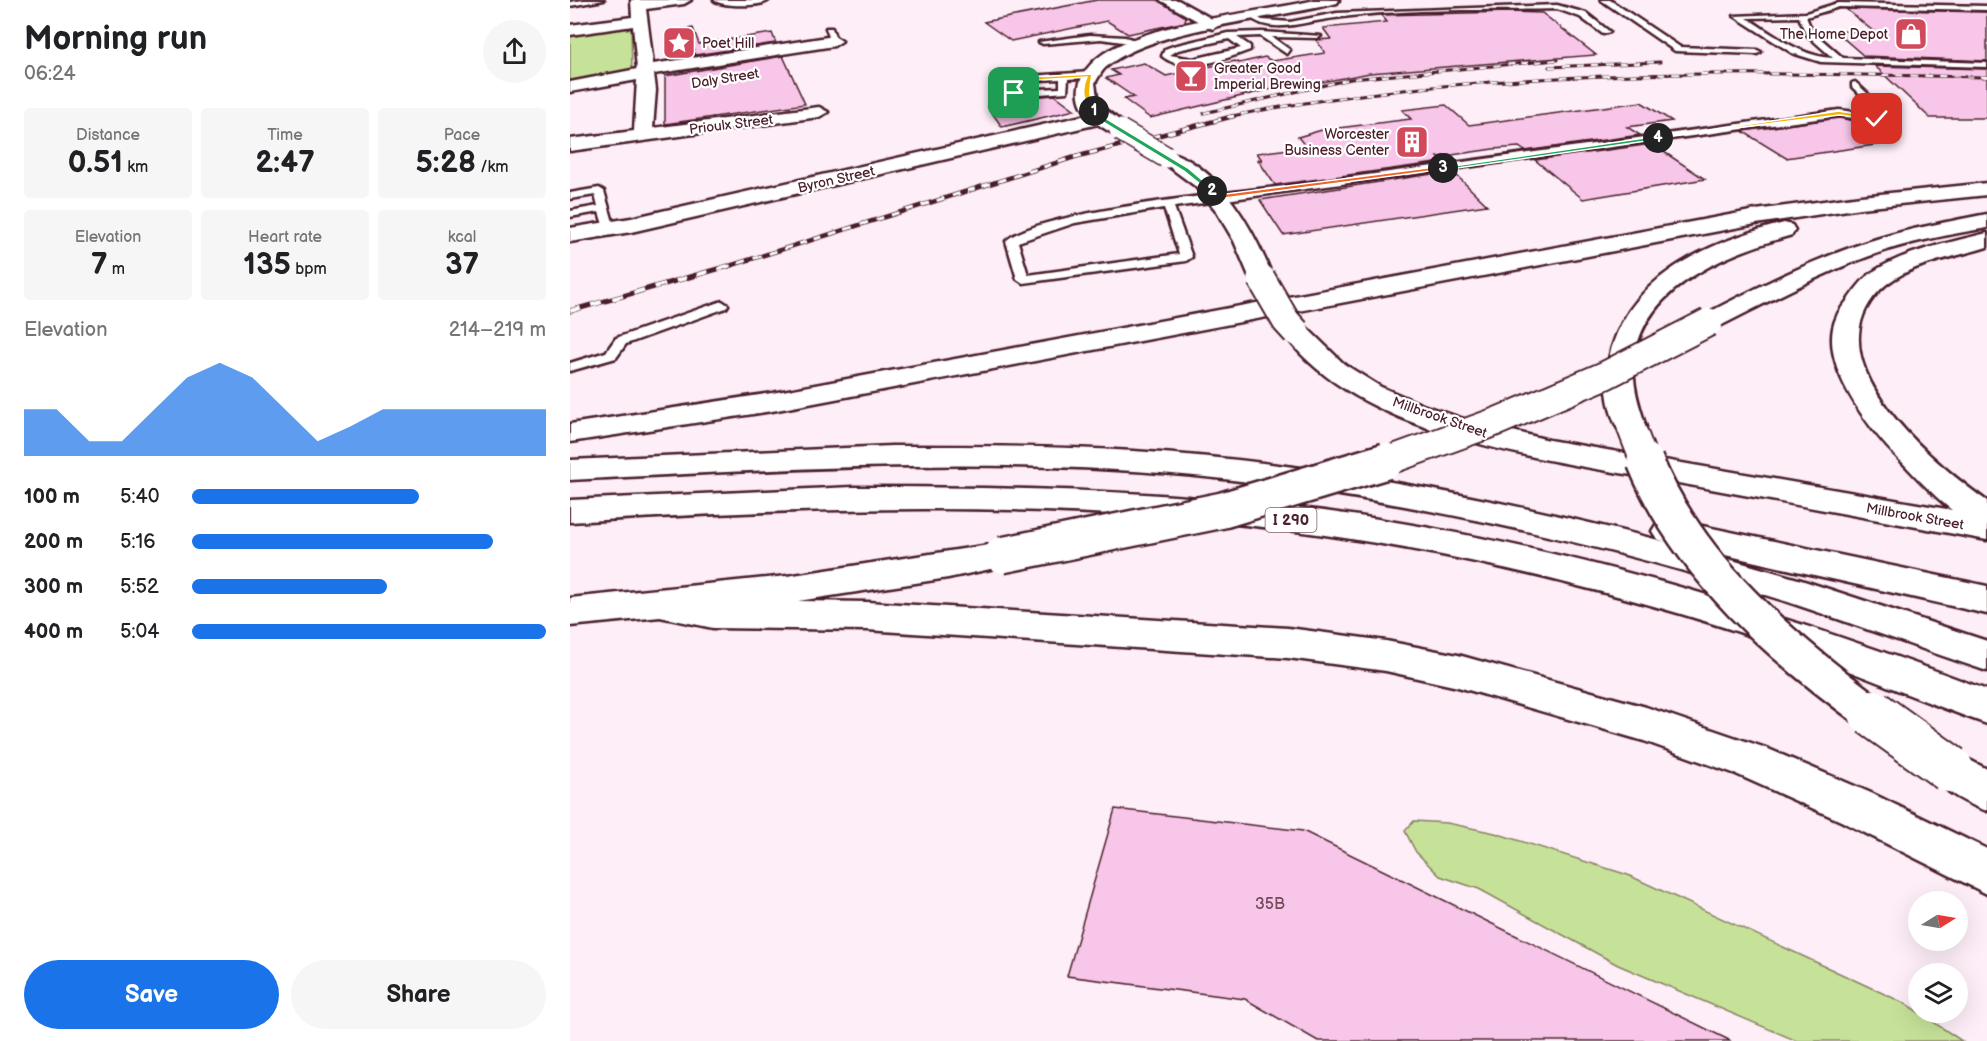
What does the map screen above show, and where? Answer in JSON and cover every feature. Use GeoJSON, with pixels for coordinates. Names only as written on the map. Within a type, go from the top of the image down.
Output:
{"type":"FeatureCollection","features":[{"type":"Feature","properties":{"kind":"main road"},"geometry":{"type":"LineString","coordinates":[[570,30],[638,9],[684,0]]}},
{"type":"Feature","properties":{"kind":"main road"},"geometry":{"type":"LineString","coordinates":[[720,0],[762,0]]}},
{"type":"Feature","properties":{"kind":"main road"},"geometry":{"type":"LineString","coordinates":[[1167,0],[1213,24]]}},
{"type":"Feature","properties":{"kind":"main road"},"geometry":{"type":"LineString","coordinates":[[1100,118],[1087,98],[1085,87],[1091,75],[1109,57],[1137,42],[1332,0]]}},
{"type":"Feature","properties":{"kind":"main road"},"geometry":{"type":"LineString","coordinates":[[638,9],[650,83],[643,134]]}},
{"type":"Feature","properties":{"kind":"main road"},"geometry":{"type":"LineString","coordinates":[[570,87],[650,83],[689,56],[832,35]]}},
{"type":"Feature","properties":{"kind":"main road","name":"Prioulx Street"},"geometry":{"type":"LineString","coordinates":[[570,146],[643,134],[819,112]]}},
{"type":"Feature","properties":{"kind":"main road","name":"Millbrook Street"},"geometry":{"type":"LineString","coordinates":[[1100,118],[1166,157],[1207,185],[1217,197],[1241,237],[1286,321],[1335,371],[1386,400],[1443,421],[1505,439],[1774,491],[1987,528]]}},
{"type":"Feature","properties":{"kind":"main road","name":"Byron Street"},"geometry":{"type":"LineString","coordinates":[[570,235],[609,229],[1100,118]]}},
{"type":"Feature","properties":{"kind":"main road"},"geometry":{"type":"LineString","coordinates":[[1986,189],[1779,231],[1737,245],[1681,271],[1646,301],[1627,339],[1620,374],[1631,427],[1663,501],[1691,542],[1737,595],[1792,649],[1859,705],[1987,792]]}},
{"type":"Feature","properties":{"kind":"main road"},"geometry":{"type":"LineString","coordinates":[[570,433],[784,400],[1756,217],[1861,202],[1986,189]]}},
{"type":"Feature","properties":{"kind":"main road"},"geometry":{"type":"LineString","coordinates":[[570,612],[661,604],[872,578],[1002,555],[1216,512],[1372,465],[1498,420],[1606,375],[1803,275],[1862,251],[1987,220]]}},
{"type":"Feature","properties":{"kind":"main road"},"geometry":{"type":"LineString","coordinates":[[1987,240],[1905,266],[1870,286],[1852,310],[1846,338],[1852,368],[1866,401],[1896,440],[1933,476],[1987,518]]}},
{"type":"Feature","properties":{"kind":"main road"},"geometry":{"type":"LineString","coordinates":[[570,470],[842,458],[1043,458],[1211,467],[1449,504],[1637,544],[1810,595],[1987,656]]}},
{"type":"Feature","properties":{"kind":"main road"},"geometry":{"type":"LineString","coordinates":[[1330,484],[1393,479],[1464,489],[1987,600]]}},
{"type":"Feature","properties":{"kind":"main road","name":"I 290"},"geometry":{"type":"LineString","coordinates":[[570,511],[766,501],[985,499],[1147,506],[1323,523],[1456,546],[1629,586],[1854,656],[1987,706]]}},
{"type":"Feature","properties":{"kind":"main road"},"geometry":{"type":"LineString","coordinates":[[661,604],[713,614],[867,616],[1288,643],[1386,656],[1458,671],[1646,724],[1751,761],[1856,807],[1987,872]]}},
{"type":"Feature","properties":{"kind":"lane"},"geometry":{"type":"LineString","coordinates":[[570,4],[600,0]]}},
{"type":"Feature","properties":{"kind":"lane"},"geometry":{"type":"LineString","coordinates":[[1605,0],[1678,49],[1757,52]]}},
{"type":"Feature","properties":{"kind":"lane"},"geometry":{"type":"LineString","coordinates":[[1987,8],[1838,5],[1825,8],[1817,14],[1738,16],[1803,55],[1842,62],[1987,65]]}},
{"type":"Feature","properties":{"kind":"lane"},"geometry":{"type":"LineString","coordinates":[[1253,16],[1260,22],[1281,24],[1337,15],[1420,9],[1547,7],[1583,15],[1606,32]]}},
{"type":"Feature","properties":{"kind":"lane"},"geometry":{"type":"LineString","coordinates":[[1802,15],[1809,32],[1842,62]]}},
{"type":"Feature","properties":{"kind":"lane"},"geometry":{"type":"LineString","coordinates":[[1213,24],[1230,36],[1247,48],[1185,63],[1172,61],[1166,56],[1168,51],[1176,48],[1230,36],[1262,34],[1317,36]]}},
{"type":"Feature","properties":{"kind":"lane"},"geometry":{"type":"LineString","coordinates":[[1262,34],[1287,52]]}},
{"type":"Feature","properties":{"kind":"lane"},"geometry":{"type":"LineString","coordinates":[[1043,42],[1090,36],[1112,36],[1137,42]]}},
{"type":"Feature","properties":{"kind":"lane"},"geometry":{"type":"LineString","coordinates":[[1064,77],[1064,90],[1014,93],[1016,79],[1091,75]]}},
{"type":"Feature","properties":{"kind":"lane"},"geometry":{"type":"LineString","coordinates":[[1168,205],[1186,257],[1023,279],[1012,241],[1033,230],[1061,222],[1217,197],[1839,113],[1877,119],[1888,117],[1855,86]]}},
{"type":"Feature","properties":{"kind":"lane"},"geometry":{"type":"LineString","coordinates":[[570,196],[599,190],[609,229]]}},
{"type":"Feature","properties":{"kind":"lane"},"geometry":{"type":"LineString","coordinates":[[570,214],[604,208]]}},
{"type":"Feature","properties":{"kind":"lane"},"geometry":{"type":"LineString","coordinates":[[570,367],[611,355],[621,340],[722,304]]}},
{"type":"Feature","properties":{"kind":"green space"},"geometry":{"type":"Polygon","coordinates":[[[631,24],[632,75],[570,84],[570,31],[631,24]]]}},
{"type":"Feature","properties":{"kind":"green space"},"geometry":{"type":"Polygon","coordinates":[[[1414,821],[1447,823],[1495,833],[1628,875],[1906,1004],[1908,1005],[1908,1023],[1935,1023],[1962,1041],[1797,1041],[1618,965],[1479,889],[1440,876],[1416,852],[1405,831],[1414,821]]]}},
{"type":"Feature","properties":{"kind":"building"},"geometry":{"type":"Polygon","coordinates":[[[1097,0],[1158,0],[1186,17],[1185,22],[1128,34],[1107,21],[1011,41],[984,22],[1097,0]]]}},
{"type":"Feature","properties":{"kind":"building","name":"The Home Depot"},"geometry":{"type":"Polygon","coordinates":[[[1846,9],[1987,12],[1987,61],[1864,56],[1835,31],[1874,32],[1846,9]]]}},
{"type":"Feature","properties":{"kind":"building"},"geometry":{"type":"Polygon","coordinates":[[[1542,13],[1596,55],[1370,73],[1296,87],[1292,84],[1150,118],[1124,99],[1134,97],[1106,78],[1119,75],[1111,70],[1144,63],[1166,76],[1235,61],[1239,63],[1265,57],[1272,61],[1325,53],[1316,40],[1331,39],[1323,28],[1387,22],[1381,15],[1542,13]]]}},
{"type":"Feature","properties":{"kind":"building"},"geometry":{"type":"Polygon","coordinates":[[[693,28],[699,44],[772,33],[776,43],[695,55],[693,47],[687,45],[682,48],[683,57],[674,58],[667,32],[693,28]]]}},
{"type":"Feature","properties":{"kind":"building"},"geometry":{"type":"Polygon","coordinates":[[[783,56],[805,104],[665,124],[665,76],[783,56]]]}},
{"type":"Feature","properties":{"kind":"building"},"geometry":{"type":"Polygon","coordinates":[[[1875,66],[1987,69],[1987,118],[1930,118],[1875,66]]]}},
{"type":"Feature","properties":{"kind":"building"},"geometry":{"type":"Polygon","coordinates":[[[1055,95],[1075,110],[1002,127],[988,107],[1028,97],[1055,95]]]}},
{"type":"Feature","properties":{"kind":"building","name":"Worcester Business Center"},"geometry":{"type":"Polygon","coordinates":[[[1641,102],[1672,121],[1627,127],[1640,135],[1525,151],[1519,147],[1493,149],[1438,157],[1443,162],[1275,185],[1258,160],[1262,160],[1257,153],[1306,147],[1298,137],[1322,130],[1411,119],[1402,110],[1446,105],[1469,125],[1641,102]]]}},
{"type":"Feature","properties":{"kind":"building"},"geometry":{"type":"Polygon","coordinates":[[[1839,118],[1855,121],[1895,142],[1786,158],[1742,131],[1839,118]]]}},
{"type":"Feature","properties":{"kind":"building"},"geometry":{"type":"Polygon","coordinates":[[[1652,144],[1705,179],[1583,199],[1535,160],[1652,144]]]}},
{"type":"Feature","properties":{"kind":"building"},"geometry":{"type":"Polygon","coordinates":[[[1452,171],[1487,205],[1283,235],[1260,200],[1452,171]]]}},
{"type":"Feature","properties":{"kind":"building"},"geometry":{"type":"Polygon","coordinates":[[[1115,809],[1303,831],[1731,1041],[1318,1041],[1245,999],[1067,976],[1115,809]]]}},
{"type":"Feature","properties":{"kind":"railway"},"geometry":{"type":"LineString","coordinates":[[1204,113],[1351,79],[1557,60]]}},
{"type":"Feature","properties":{"kind":"railway"},"geometry":{"type":"LineString","coordinates":[[1549,67],[1660,62]]}},
{"type":"Feature","properties":{"kind":"railway"},"geometry":{"type":"LineString","coordinates":[[1227,117],[1321,100],[1511,81],[1701,74],[1987,77]]}},
{"type":"Feature","properties":{"kind":"railway"},"geometry":{"type":"LineString","coordinates":[[723,268],[1075,157],[1234,116]]}},
{"type":"Feature","properties":{"kind":"railway"},"geometry":{"type":"LineString","coordinates":[[570,311],[728,266]]}},
{"type":"Feature","properties":{"kind":"place","name":"The Home Depot"},"geometry":{"type":"Point","coordinates":[1911,34]}},
{"type":"Feature","properties":{"kind":"place","name":"Poet Hill"},"geometry":{"type":"Point","coordinates":[679,43]}},
{"type":"Feature","properties":{"kind":"place","name":"Greater Good Imperial Brewing"},"geometry":{"type":"Point","coordinates":[1191,76]}},
{"type":"Feature","properties":{"kind":"place","name":"Worcester Business Center"},"geometry":{"type":"Point","coordinates":[1412,142]}},
{"type":"Feature","properties":{"kind":"route"},"geometry":{"type":"LineString","coordinates":[[1014,93],[1016,79],[1091,75],[1085,87],[1087,98],[1100,118],[1186,170],[1207,185],[1217,197],[1839,113],[1877,119]]}}]}
